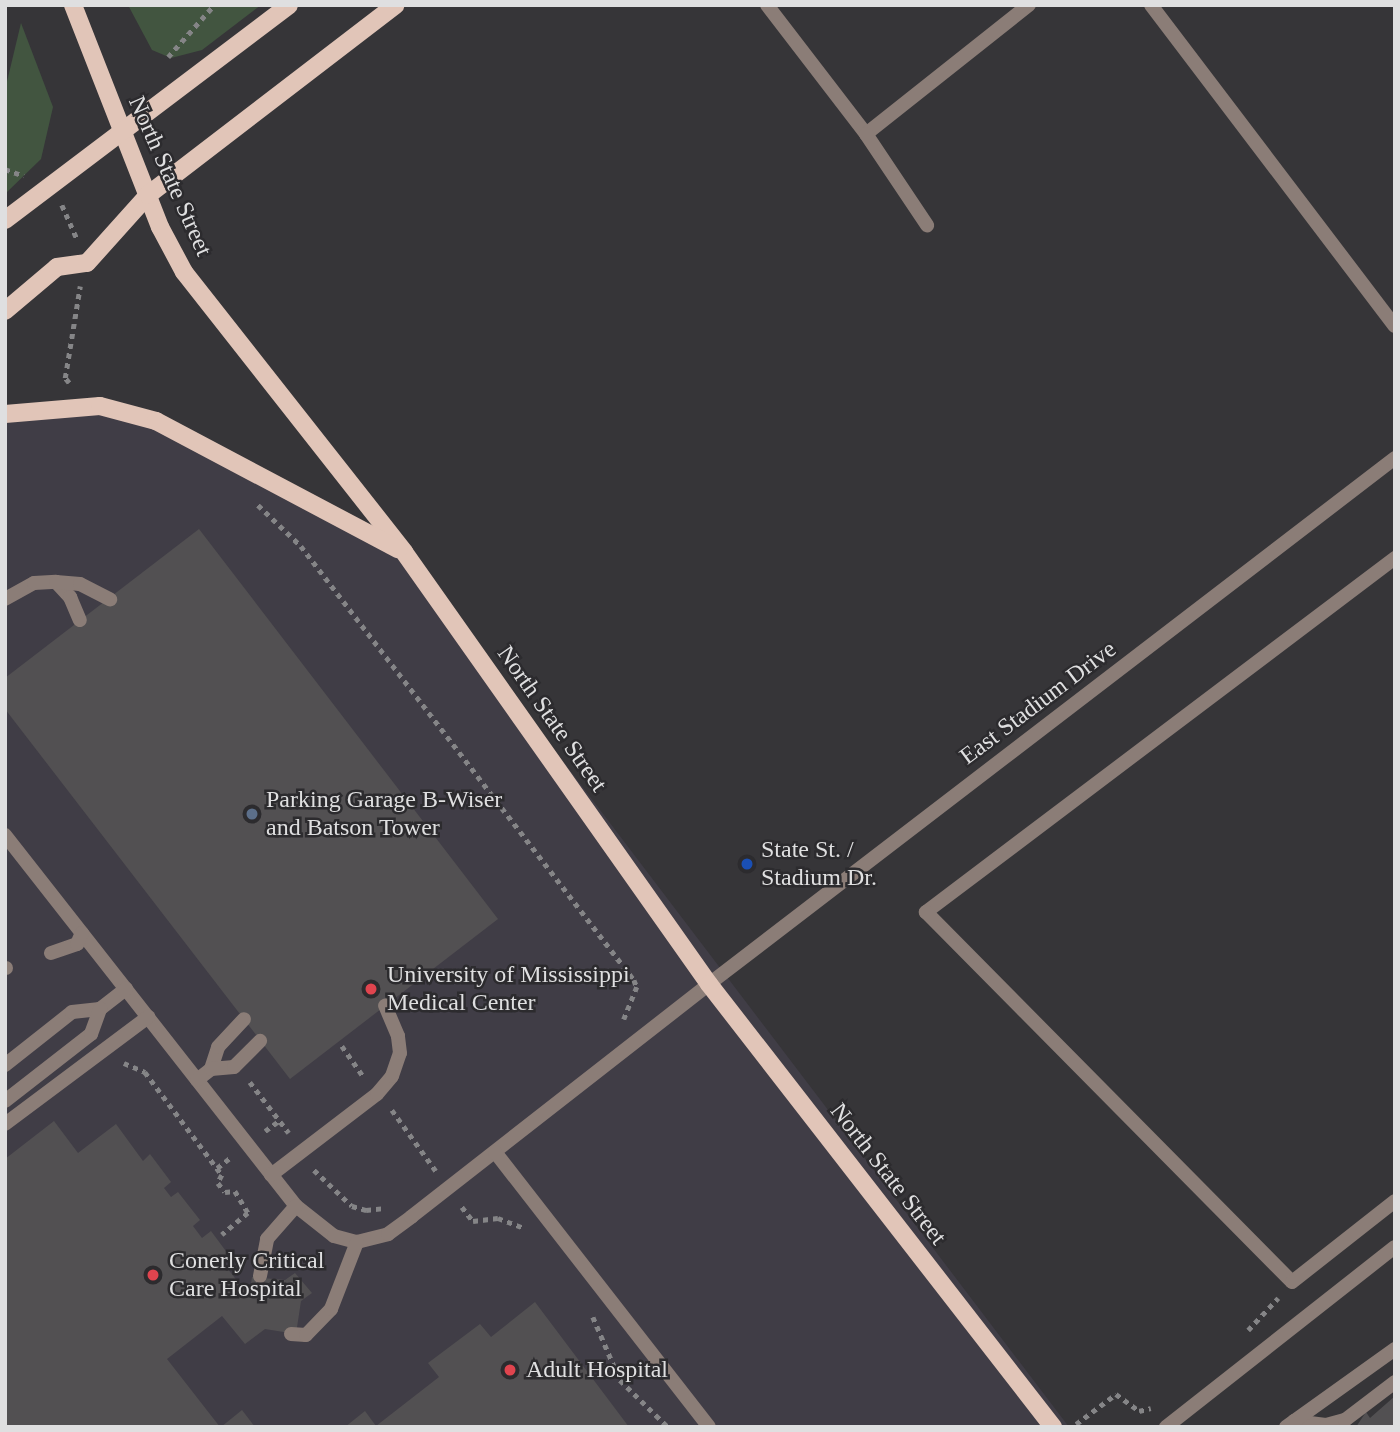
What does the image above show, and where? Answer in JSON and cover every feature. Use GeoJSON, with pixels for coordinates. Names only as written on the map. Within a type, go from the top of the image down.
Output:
{"type":"FeatureCollection","features":[{"type":"Feature","properties":{"kind":"main road","name":"North State Street"},"geometry":{"type":"LineString","coordinates":[[73,5],[123,135],[184,272],[404,552],[709,984],[1053,1427]]}},
{"type":"Feature","properties":{"kind":"main road"},"geometry":{"type":"LineString","coordinates":[[5,220],[123,135],[289,5]]}},
{"type":"Feature","properties":{"kind":"main road"},"geometry":{"type":"LineString","coordinates":[[5,311],[57,267],[87,263],[148,195],[396,5]]}},
{"type":"Feature","properties":{"kind":"main road"},"geometry":{"type":"LineString","coordinates":[[5,414],[87,406],[156,422],[404,552]]}},
{"type":"Feature","properties":{"kind":"street"},"geometry":{"type":"LineString","coordinates":[[767,5],[866,134],[927,225]]}},
{"type":"Feature","properties":{"kind":"street"},"geometry":{"type":"LineString","coordinates":[[866,134],[1029,5]]}},
{"type":"Feature","properties":{"kind":"street"},"geometry":{"type":"LineString","coordinates":[[1151,5],[1395,326]]}},
{"type":"Feature","properties":{"kind":"street","name":"East Stadium Drive"},"geometry":{"type":"LineString","coordinates":[[357,1242],[388,1234],[1395,458]]}},
{"type":"Feature","properties":{"kind":"street"},"geometry":{"type":"LineString","coordinates":[[1395,558],[926,912],[1292,1282],[1395,1201]]}},
{"type":"Feature","properties":{"kind":"street"},"geometry":{"type":"LineString","coordinates":[[5,599],[34,583],[56,582],[80,584],[110,598]]}},
{"type":"Feature","properties":{"kind":"street"},"geometry":{"type":"LineString","coordinates":[[56,582],[70,597],[80,620]]}},
{"type":"Feature","properties":{"kind":"street"},"geometry":{"type":"LineString","coordinates":[[7,841],[296,1206],[334,1236],[357,1242],[331,1309],[306,1335],[291,1334]]}},
{"type":"Feature","properties":{"kind":"street"},"geometry":{"type":"LineString","coordinates":[[51,953],[77,944],[82,933]]}},
{"type":"Feature","properties":{"kind":"street"},"geometry":{"type":"LineString","coordinates":[[5,1065],[72,1012],[100,1009],[126,989]]}},
{"type":"Feature","properties":{"kind":"street"},"geometry":{"type":"LineString","coordinates":[[271,1175],[377,1094],[393,1076],[400,1053],[385,1006]]}},
{"type":"Feature","properties":{"kind":"street"},"geometry":{"type":"LineString","coordinates":[[5,1101],[92,1034],[100,1009]]}},
{"type":"Feature","properties":{"kind":"street"},"geometry":{"type":"LineString","coordinates":[[5,1124],[148,1017]]}},
{"type":"Feature","properties":{"kind":"street"},"geometry":{"type":"LineString","coordinates":[[211,1069],[218,1046],[244,1019]]}},
{"type":"Feature","properties":{"kind":"street"},"geometry":{"type":"LineString","coordinates":[[197,1080],[211,1069],[234,1067],[260,1041]]}},
{"type":"Feature","properties":{"kind":"street"},"geometry":{"type":"LineString","coordinates":[[495,1152],[708,1426]]}},
{"type":"Feature","properties":{"kind":"street"},"geometry":{"type":"LineString","coordinates":[[260,1276],[267,1239],[296,1206]]}},
{"type":"Feature","properties":{"kind":"street"},"geometry":{"type":"LineString","coordinates":[[1166,1427],[1395,1247]]}},
{"type":"Feature","properties":{"kind":"street"},"geometry":{"type":"LineString","coordinates":[[1290,1424],[1395,1349]]}},
{"type":"Feature","properties":{"kind":"street"},"geometry":{"type":"LineString","coordinates":[[1290,1424],[1326,1425],[1345,1420],[1395,1382]]}},
{"type":"Feature","properties":{"kind":"path"},"geometry":{"type":"LineString","coordinates":[[168,57],[214,5]]}},
{"type":"Feature","properties":{"kind":"path"},"geometry":{"type":"LineString","coordinates":[[5,169],[26,176]]}},
{"type":"Feature","properties":{"kind":"path"},"geometry":{"type":"LineString","coordinates":[[53,186],[87,263],[65,378],[87,406]]}},
{"type":"Feature","properties":{"kind":"path"},"geometry":{"type":"LineString","coordinates":[[251,500],[301,546],[634,980],[637,987],[631,1010],[617,1027]]}},
{"type":"Feature","properties":{"kind":"path"},"geometry":{"type":"LineString","coordinates":[[342,1046],[473,1221],[498,1217],[529,1230]]}},
{"type":"Feature","properties":{"kind":"path"},"geometry":{"type":"LineString","coordinates":[[115,1063],[126,1062],[135,1072],[145,1072],[222,1175],[218,1183],[225,1192],[235,1191],[248,1213],[222,1235]]}},
{"type":"Feature","properties":{"kind":"path"},"geometry":{"type":"LineString","coordinates":[[234,1067],[273,1110],[301,1152],[352,1206],[366,1210],[391,1204]]}},
{"type":"Feature","properties":{"kind":"path"},"geometry":{"type":"LineString","coordinates":[[426,1178],[446,1162]]}},
{"type":"Feature","properties":{"kind":"path"},"geometry":{"type":"LineString","coordinates":[[1240,1340],[1292,1282]]}},
{"type":"Feature","properties":{"kind":"path"},"geometry":{"type":"LineString","coordinates":[[585,1306],[620,1380],[668,1427]]}},
{"type":"Feature","properties":{"kind":"path"},"geometry":{"type":"LineString","coordinates":[[1072,1427],[1116,1394],[1139,1411],[1163,1399]]}},
{"type":"Feature","properties":{"kind":"shaded area","name":"University of Mississippi Medical Center"},"geometry":{"type":"Polygon","coordinates":[[[42,408],[156,421],[404,552],[1069,1427],[5,1427],[5,414],[42,408]]]}},
{"type":"Feature","properties":{"kind":"green space"},"geometry":{"type":"Polygon","coordinates":[[[128,5],[261,5],[202,50],[171,58],[152,50],[128,5]]]}},
{"type":"Feature","properties":{"kind":"green space"},"geometry":{"type":"Polygon","coordinates":[[[21,23],[53,107],[41,159],[5,194],[5,90],[21,23]]]}},
{"type":"Feature","properties":{"kind":"building","name":"Parking Garage B-Wiser and Batson Tower"},"geometry":{"type":"Polygon","coordinates":[[[199,529],[498,919],[290,1079],[5,709],[5,678],[199,529]]]}},
{"type":"Feature","properties":{"kind":"building","name":"Conerly Critical Care Hospital"},"geometry":{"type":"Polygon","coordinates":[[[54,1121],[78,1153],[116,1124],[143,1161],[150,1154],[171,1182],[164,1188],[171,1197],[178,1192],[200,1220],[193,1226],[202,1238],[211,1231],[231,1258],[224,1264],[249,1296],[252,1277],[285,1280],[295,1273],[312,1293],[301,1301],[296,1334],[265,1329],[245,1344],[222,1316],[167,1359],[220,1427],[5,1427],[5,1159],[54,1121]]]}},
{"type":"Feature","properties":{"kind":"building","name":"Adult Hospital"},"geometry":{"type":"Polygon","coordinates":[[[535,1302],[629,1427],[345,1427],[365,1411],[376,1426],[439,1377],[428,1363],[480,1324],[491,1337],[535,1302]]]}},
{"type":"Feature","properties":{"kind":"building"},"geometry":{"type":"Polygon","coordinates":[[[1395,1396],[1395,1427],[1356,1427],[1366,1412],[1370,1418],[1395,1396]]]}},
{"type":"Feature","properties":{"kind":"building"},"geometry":{"type":"Polygon","coordinates":[[[242,1410],[255,1427],[221,1427],[242,1410]]]}},
{"type":"Feature","properties":{"kind":"place","name":"Parking Garage B-Wiser and Batson Tower"},"geometry":{"type":"Point","coordinates":[252,814]}},
{"type":"Feature","properties":{"kind":"place","name":"State St. / Stadium Dr."},"geometry":{"type":"Point","coordinates":[747,864]}},
{"type":"Feature","properties":{"kind":"place","name":"University of Mississippi Medical Center"},"geometry":{"type":"Point","coordinates":[371,989]}},
{"type":"Feature","properties":{"kind":"place","name":"Conerly Critical Care Hospital"},"geometry":{"type":"Point","coordinates":[153,1275]}},
{"type":"Feature","properties":{"kind":"place","name":"Adult Hospital"},"geometry":{"type":"Point","coordinates":[510,1370]}}]}
